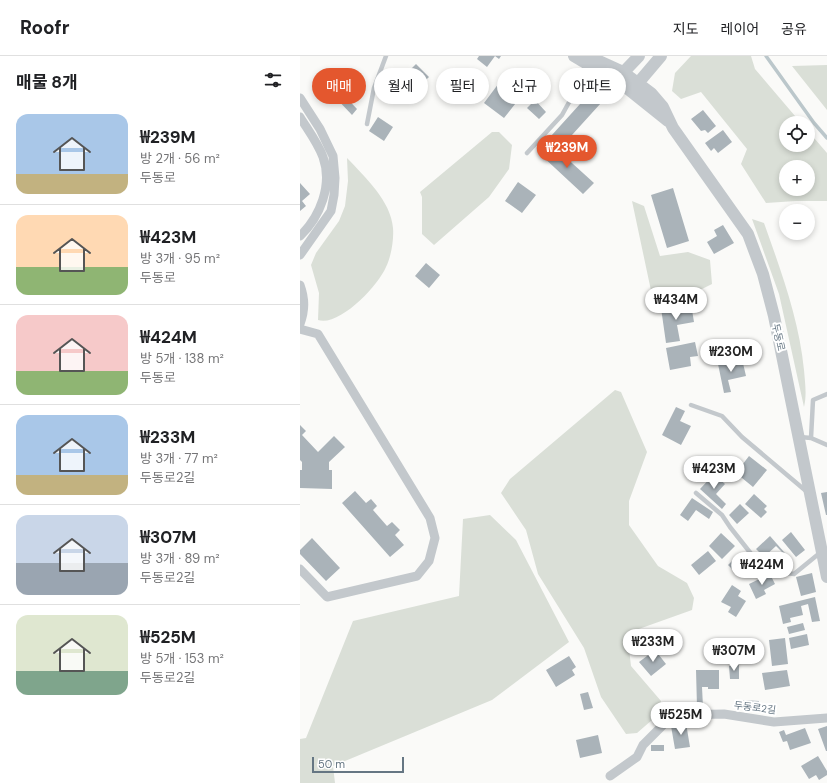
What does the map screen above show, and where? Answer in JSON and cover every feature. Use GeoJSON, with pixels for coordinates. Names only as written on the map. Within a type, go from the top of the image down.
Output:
{"type":"FeatureCollection","features":[{"type":"Feature","properties":{"kind":"street","name":"두동로"},"geometry":{"type":"LineString","coordinates":[[574,56],[611,66]]}},
{"type":"Feature","properties":{"kind":"street"},"geometry":{"type":"LineString","coordinates":[[635,87],[661,56]]}},
{"type":"Feature","properties":{"kind":"street","name":"두동로"},"geometry":{"type":"LineString","coordinates":[[589,59],[605,68]]}},
{"type":"Feature","properties":{"kind":"street"},"geometry":{"type":"LineString","coordinates":[[611,66],[617,66],[636,59]]}},
{"type":"Feature","properties":{"kind":"street"},"geometry":{"type":"LineString","coordinates":[[626,70],[636,59]]}},
{"type":"Feature","properties":{"kind":"street"},"geometry":{"type":"LineString","coordinates":[[650,69],[649,87],[651,93]]}},
{"type":"Feature","properties":{"kind":"street","name":"두동로"},"geometry":{"type":"LineString","coordinates":[[626,80],[635,87],[669,121],[748,234],[762,274],[774,316],[805,438],[811,494],[827,577]]}},
{"type":"Feature","properties":{"kind":"street","name":"두동로"},"geometry":{"type":"LineString","coordinates":[[635,87],[651,93],[663,107],[669,121]]}},
{"type":"Feature","properties":{"kind":"street"},"geometry":{"type":"LineString","coordinates":[[300,98],[320,128],[333,156],[335,178],[331,211],[300,255]]}},
{"type":"Feature","properties":{"kind":"street"},"geometry":{"type":"LineString","coordinates":[[300,117],[324,158],[326,174],[324,197],[320,211],[314,221],[300,236]]}},
{"type":"Feature","properties":{"kind":"street"},"geometry":{"type":"LineString","coordinates":[[300,285],[304,297],[304,313],[300,324]]}},
{"type":"Feature","properties":{"kind":"street"},"geometry":{"type":"LineString","coordinates":[[300,329],[318,334],[430,518],[435,538],[429,561],[417,576],[327,596],[300,569]]}},
{"type":"Feature","properties":{"kind":"street","name":"두동로2길"},"geometry":{"type":"LineString","coordinates":[[610,776],[637,756],[643,744],[673,715],[724,714],[774,722],[827,718]]}},
{"type":"Feature","properties":{"kind":"lane"},"geometry":{"type":"LineString","coordinates":[[367,124],[374,88],[386,56]]}},
{"type":"Feature","properties":{"kind":"lane"},"geometry":{"type":"LineString","coordinates":[[527,152],[562,115],[589,59]]}},
{"type":"Feature","properties":{"kind":"lane"},"geometry":{"type":"LineString","coordinates":[[827,394],[813,400],[805,438],[827,445]]}},
{"type":"Feature","properties":{"kind":"lane"},"geometry":{"type":"LineString","coordinates":[[691,405],[722,416],[742,437],[811,494]]}},
{"type":"Feature","properties":{"kind":"lane"},"geometry":{"type":"LineString","coordinates":[[696,493],[722,515],[756,560],[773,571],[794,574],[822,551]]}},
{"type":"Feature","properties":{"kind":"shaded area"},"geometry":{"type":"Polygon","coordinates":[[[691,56],[751,56],[755,69],[795,116],[779,116],[779,152],[815,152],[815,139],[827,153],[827,201],[766,203],[741,164],[747,149],[701,92],[681,99],[672,91],[675,73],[691,56]]]}},
{"type":"Feature","properties":{"kind":"shaded area"},"geometry":{"type":"Polygon","coordinates":[[[827,65],[827,110],[792,66],[827,65]]]}},
{"type":"Feature","properties":{"kind":"shaded area"},"geometry":{"type":"Polygon","coordinates":[[[492,132],[499,132],[512,145],[509,169],[489,197],[434,245],[422,234],[422,197],[420,192],[492,132]]]}},
{"type":"Feature","properties":{"kind":"shaded area"},"geometry":{"type":"Polygon","coordinates":[[[347,158],[376,190],[388,208],[393,228],[392,248],[388,263],[382,275],[367,294],[347,311],[336,317],[327,321],[318,320],[319,293],[311,265],[316,253],[339,221],[345,206],[348,181],[347,158]]]}},
{"type":"Feature","properties":{"kind":"shaded area"},"geometry":{"type":"Polygon","coordinates":[[[632,201],[644,206],[660,256],[688,252],[710,260],[712,284],[692,294],[653,300],[632,201]]]}},
{"type":"Feature","properties":{"kind":"shaded area"},"geometry":{"type":"Polygon","coordinates":[[[752,219],[764,223],[794,314],[802,351],[806,393],[804,407],[779,294],[752,219]]]}},
{"type":"Feature","properties":{"kind":"shaded area"},"geometry":{"type":"Polygon","coordinates":[[[615,390],[621,392],[647,452],[629,501],[629,525],[658,566],[687,583],[694,598],[692,610],[636,630],[629,649],[631,666],[661,701],[659,714],[637,733],[626,734],[601,697],[584,648],[538,574],[526,530],[501,493],[510,479],[615,390]]]}},
{"type":"Feature","properties":{"kind":"shaded area"},"geometry":{"type":"Polygon","coordinates":[[[490,515],[516,540],[569,642],[492,700],[333,766],[335,783],[300,783],[300,739],[306,738],[353,621],[459,596],[463,519],[490,515]]]}},
{"type":"Feature","properties":{"kind":"building"},"geometry":{"type":"Polygon","coordinates":[[[479,56],[495,56],[487,67],[477,59],[479,56]]]}},
{"type":"Feature","properties":{"kind":"building"},"geometry":{"type":"Polygon","coordinates":[[[416,64],[420,68],[412,68],[416,64]]]}},
{"type":"Feature","properties":{"kind":"building"},"geometry":{"type":"Polygon","coordinates":[[[497,86],[497,104],[515,104],[504,118],[485,104],[489,104],[489,96],[497,86]]]}},
{"type":"Feature","properties":{"kind":"building"},"geometry":{"type":"Polygon","coordinates":[[[342,104],[352,104],[357,109],[352,115],[342,104]]]}},
{"type":"Feature","properties":{"kind":"building"},"geometry":{"type":"Polygon","coordinates":[[[531,104],[539,104],[546,112],[539,119],[527,108],[531,104]]]}},
{"type":"Feature","properties":{"kind":"building"},"geometry":{"type":"Polygon","coordinates":[[[580,104],[600,104],[562,146],[551,136],[580,104]]]}},
{"type":"Feature","properties":{"kind":"building"},"geometry":{"type":"Polygon","coordinates":[[[703,110],[716,126],[708,133],[705,130],[701,131],[691,119],[703,110]]]}},
{"type":"Feature","properties":{"kind":"building"},"geometry":{"type":"Polygon","coordinates":[[[378,117],[393,127],[384,141],[369,131],[378,117]]]}},
{"type":"Feature","properties":{"kind":"building"},"geometry":{"type":"Polygon","coordinates":[[[723,130],[732,142],[718,153],[714,148],[711,151],[705,143],[723,130]]]}},
{"type":"Feature","properties":{"kind":"building"},"geometry":{"type":"Polygon","coordinates":[[[551,144],[594,183],[583,194],[541,155],[551,144]]]}},
{"type":"Feature","properties":{"kind":"building"},"geometry":{"type":"Polygon","coordinates":[[[518,182],[536,195],[522,213],[505,201],[518,182]]]}},
{"type":"Feature","properties":{"kind":"building"},"geometry":{"type":"Polygon","coordinates":[[[300,183],[310,194],[302,201],[306,206],[300,211],[300,183]]]}},
{"type":"Feature","properties":{"kind":"building"},"geometry":{"type":"Polygon","coordinates":[[[673,188],[689,241],[667,248],[651,195],[673,188]]]}},
{"type":"Feature","properties":{"kind":"building"},"geometry":{"type":"Polygon","coordinates":[[[723,225],[734,243],[714,254],[707,242],[717,236],[714,230],[723,225]]]}},
{"type":"Feature","properties":{"kind":"building"},"geometry":{"type":"Polygon","coordinates":[[[426,263],[440,275],[429,288],[415,276],[426,263]]]}},
{"type":"Feature","properties":{"kind":"building"},"geometry":{"type":"Polygon","coordinates":[[[691,304],[694,322],[677,325],[680,341],[666,343],[661,308],[691,304]]]}},
{"type":"Feature","properties":{"kind":"building"},"geometry":{"type":"Polygon","coordinates":[[[695,342],[698,356],[690,357],[691,366],[670,370],[666,348],[695,342]]]}},
{"type":"Feature","properties":{"kind":"building"},"geometry":{"type":"Polygon","coordinates":[[[742,359],[746,376],[728,380],[731,392],[724,393],[718,364],[742,359]]]}},
{"type":"Feature","properties":{"kind":"building"},"geometry":{"type":"Polygon","coordinates":[[[676,407],[685,411],[680,421],[691,426],[681,445],[662,435],[676,407]]]}},
{"type":"Feature","properties":{"kind":"building"},"geometry":{"type":"Polygon","coordinates":[[[300,425],[306,431],[302,435],[318,452],[334,436],[345,447],[329,462],[329,470],[332,470],[332,489],[300,488],[300,470],[302,470],[302,462],[300,460],[300,425]]]}},
{"type":"Feature","properties":{"kind":"building"},"geometry":{"type":"Polygon","coordinates":[[[749,456],[767,470],[753,487],[736,473],[749,456]]]}},
{"type":"Feature","properties":{"kind":"building"},"geometry":{"type":"Polygon","coordinates":[[[714,474],[725,484],[716,494],[726,504],[722,509],[700,489],[714,474]]]}},
{"type":"Feature","properties":{"kind":"building"},"geometry":{"type":"Polygon","coordinates":[[[355,491],[366,503],[371,499],[377,506],[373,510],[387,526],[392,522],[400,530],[395,535],[404,545],[390,557],[342,503],[355,491]]]}},
{"type":"Feature","properties":{"kind":"building"},"geometry":{"type":"Polygon","coordinates":[[[827,492],[827,515],[826,515],[821,493],[827,492]]]}},
{"type":"Feature","properties":{"kind":"building"},"geometry":{"type":"Polygon","coordinates":[[[754,494],[767,506],[764,509],[767,512],[761,518],[745,504],[754,494]]]}},
{"type":"Feature","properties":{"kind":"building"},"geometry":{"type":"Polygon","coordinates":[[[692,498],[713,512],[709,519],[696,510],[688,521],[680,515],[692,498]]]}},
{"type":"Feature","properties":{"kind":"building"},"geometry":{"type":"Polygon","coordinates":[[[740,504],[749,513],[737,524],[729,515],[740,504]]]}},
{"type":"Feature","properties":{"kind":"building"},"geometry":{"type":"Polygon","coordinates":[[[791,532],[805,550],[796,557],[782,540],[791,532]]]}},
{"type":"Feature","properties":{"kind":"building"},"geometry":{"type":"Polygon","coordinates":[[[721,533],[735,546],[722,559],[709,546],[721,533]]]}},
{"type":"Feature","properties":{"kind":"building"},"geometry":{"type":"Polygon","coordinates":[[[770,536],[791,560],[783,567],[777,560],[784,554],[776,546],[764,557],[756,549],[770,536]]]}},
{"type":"Feature","properties":{"kind":"building"},"geometry":{"type":"Polygon","coordinates":[[[312,538],[340,568],[326,581],[300,554],[300,550],[312,538]]]}},
{"type":"Feature","properties":{"kind":"building"},"geometry":{"type":"Polygon","coordinates":[[[708,551],[716,561],[699,575],[691,565],[708,551]]]}},
{"type":"Feature","properties":{"kind":"building"},"geometry":{"type":"Polygon","coordinates":[[[735,558],[739,562],[732,569],[728,565],[735,558]]]}},
{"type":"Feature","properties":{"kind":"building"},"geometry":{"type":"Polygon","coordinates":[[[812,573],[816,592],[801,596],[796,577],[812,573]]]}},
{"type":"Feature","properties":{"kind":"building"},"geometry":{"type":"Polygon","coordinates":[[[770,574],[775,584],[764,590],[766,594],[756,599],[749,584],[770,574]]]}},
{"type":"Feature","properties":{"kind":"building"},"geometry":{"type":"Polygon","coordinates":[[[732,585],[741,591],[738,596],[746,601],[736,617],[728,612],[731,607],[721,602],[732,585]]]}},
{"type":"Feature","properties":{"kind":"building"},"geometry":{"type":"Polygon","coordinates":[[[815,597],[820,621],[812,622],[808,604],[801,606],[803,615],[790,618],[791,622],[783,624],[779,606],[815,597]]]}},
{"type":"Feature","properties":{"kind":"building"},"geometry":{"type":"Polygon","coordinates":[[[803,623],[805,630],[789,634],[787,627],[803,623]]]}},
{"type":"Feature","properties":{"kind":"building"},"geometry":{"type":"Polygon","coordinates":[[[652,633],[657,640],[651,645],[646,638],[652,633]]]}},
{"type":"Feature","properties":{"kind":"building"},"geometry":{"type":"Polygon","coordinates":[[[807,634],[809,645],[791,649],[789,638],[807,634]]]}},
{"type":"Feature","properties":{"kind":"building"},"geometry":{"type":"Polygon","coordinates":[[[785,638],[788,664],[772,666],[769,640],[785,638]]]}},
{"type":"Feature","properties":{"kind":"building"},"geometry":{"type":"Polygon","coordinates":[[[655,650],[666,664],[651,676],[639,662],[655,650]]]}},
{"type":"Feature","properties":{"kind":"building"},"geometry":{"type":"Polygon","coordinates":[[[569,656],[576,667],[572,670],[575,675],[556,687],[546,670],[569,656]]]}},
{"type":"Feature","properties":{"kind":"building"},"geometry":{"type":"Polygon","coordinates":[[[739,665],[739,679],[730,679],[729,666],[739,665]]]}},
{"type":"Feature","properties":{"kind":"building"},"geometry":{"type":"Polygon","coordinates":[[[696,670],[719,670],[719,689],[708,689],[708,687],[702,687],[703,707],[697,707],[696,670]]]}},
{"type":"Feature","properties":{"kind":"building"},"geometry":{"type":"Polygon","coordinates":[[[787,670],[790,686],[765,690],[762,673],[787,670]]]}},
{"type":"Feature","properties":{"kind":"building"},"geometry":{"type":"Polygon","coordinates":[[[588,692],[593,708],[584,710],[580,694],[588,692]]]}},
{"type":"Feature","properties":{"kind":"building"},"geometry":{"type":"Polygon","coordinates":[[[743,700],[759,701],[758,709],[743,708],[743,700]]]}},
{"type":"Feature","properties":{"kind":"building"},"geometry":{"type":"Polygon","coordinates":[[[686,723],[690,747],[675,749],[671,726],[686,723]]]}},
{"type":"Feature","properties":{"kind":"building"},"geometry":{"type":"Polygon","coordinates":[[[827,726],[827,751],[826,751],[818,729],[827,726]]]}},
{"type":"Feature","properties":{"kind":"building"},"geometry":{"type":"Polygon","coordinates":[[[805,728],[811,743],[790,750],[787,741],[783,742],[779,732],[784,730],[786,735],[805,728]]]}},
{"type":"Feature","properties":{"kind":"building"},"geometry":{"type":"Polygon","coordinates":[[[598,735],[602,753],[580,758],[576,740],[598,735]]]}},
{"type":"Feature","properties":{"kind":"building"},"geometry":{"type":"Polygon","coordinates":[[[651,745],[664,745],[664,751],[651,751],[651,745]]]}},
{"type":"Feature","properties":{"kind":"building"},"geometry":{"type":"Polygon","coordinates":[[[818,756],[827,771],[827,775],[819,780],[816,775],[809,779],[801,766],[818,756]]]}},
{"type":"Feature","properties":{"kind":"waterway"},"geometry":{"type":"LineString","coordinates":[[766,56],[814,123],[827,138]]}}]}
